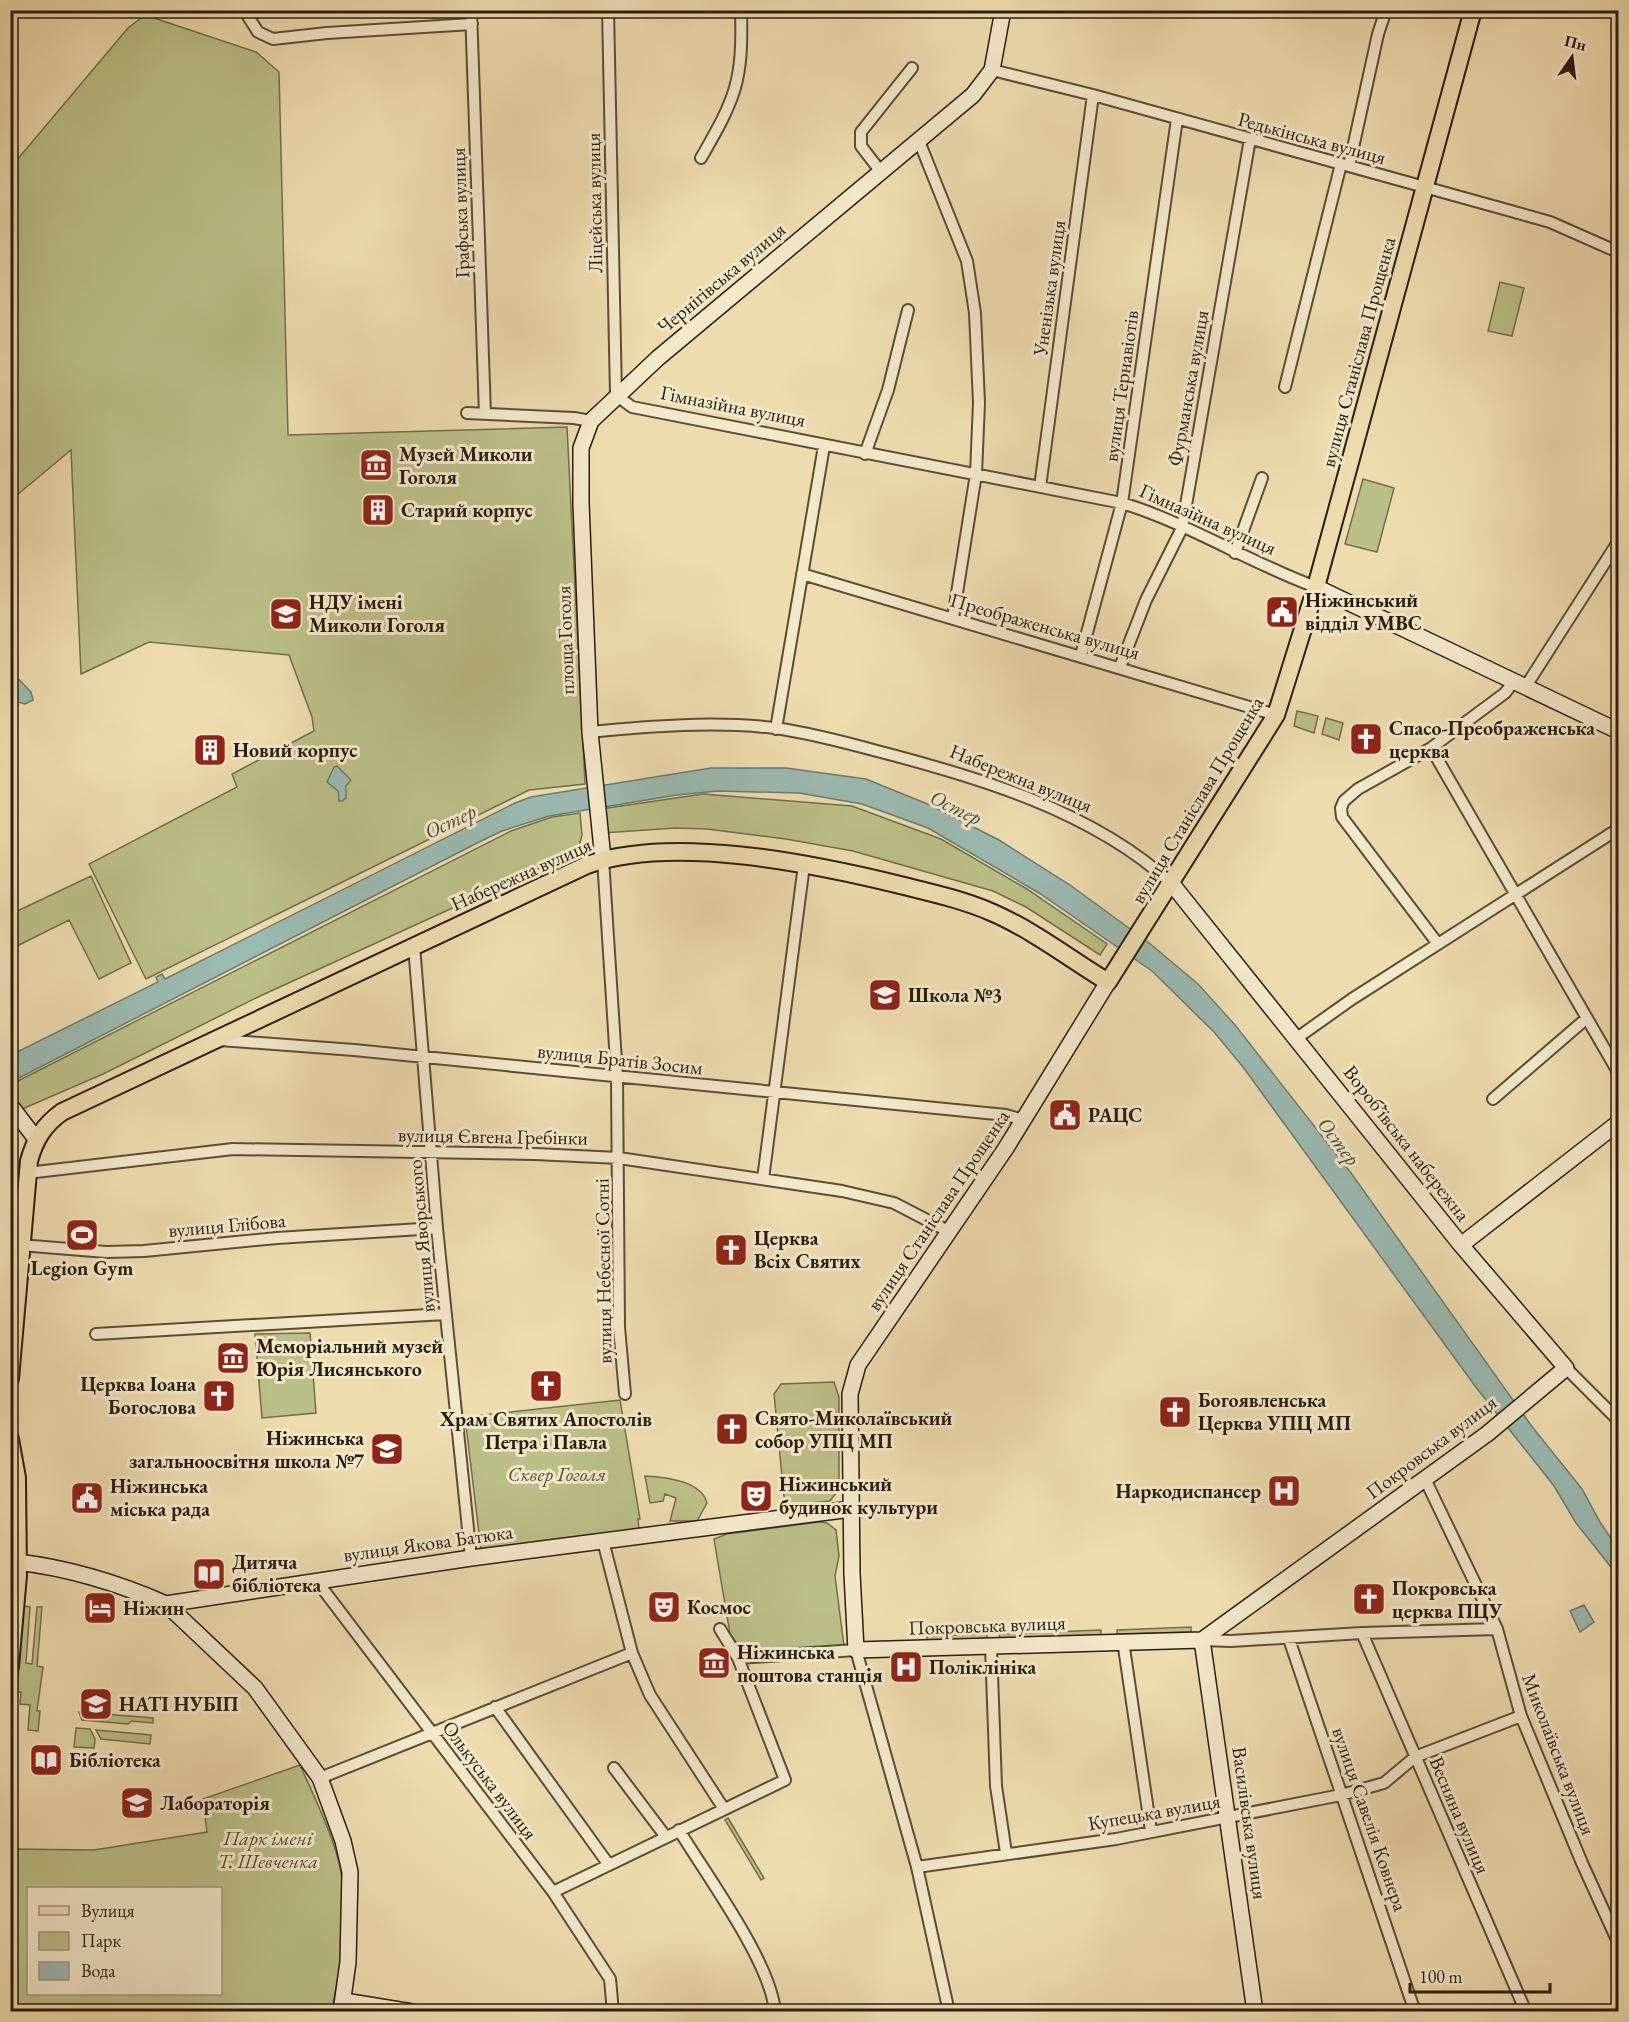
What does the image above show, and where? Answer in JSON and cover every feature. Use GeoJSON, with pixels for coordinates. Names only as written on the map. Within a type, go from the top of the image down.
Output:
{"type":"FeatureCollection","features":[{"type":"Feature","properties":{"kind":"main road","name":"вулиця Станіслава Прощенка"},"geometry":{"type":"LineString","coordinates":[[1108,982],[1172,884],[1276,715],[1316,587],[1473,10]]}},
{"type":"Feature","properties":{"kind":"main road","name":"Набережна вулиця"},"geometry":{"type":"LineString","coordinates":[[10,1379],[28,1167],[36,1139],[45,1126],[62,1112],[603,859],[641,852],[674,851],[804,865],[857,875],[975,906],[1016,925],[1108,982]]}},
{"type":"Feature","properties":{"kind":"main road"},"geometry":{"type":"LineString","coordinates":[[10,1666],[17,1478],[11,1444]]}},
{"type":"Feature","properties":{"kind":"street"},"geometry":{"type":"LineString","coordinates":[[244,10],[258,32],[273,39],[339,32],[472,24]]}},
{"type":"Feature","properties":{"kind":"street","name":"Графська вулиця"},"geometry":{"type":"LineString","coordinates":[[471,10],[485,414]]}},
{"type":"Feature","properties":{"kind":"street","name":"Ліцейська вулиця"},"geometry":{"type":"LineString","coordinates":[[608,10],[616,395]]}},
{"type":"Feature","properties":{"kind":"street"},"geometry":{"type":"LineString","coordinates":[[701,158],[730,108],[736,91],[741,71],[741,10]]}},
{"type":"Feature","properties":{"kind":"street","name":"Чернігівська вулиця"},"geometry":{"type":"LineString","coordinates":[[591,421],[616,395],[973,95],[992,70],[1003,10]]}},
{"type":"Feature","properties":{"kind":"street"},"geometry":{"type":"LineString","coordinates":[[1285,387],[1386,10]]}},
{"type":"Feature","properties":{"kind":"street"},"geometry":{"type":"LineString","coordinates":[[881,172],[861,146],[861,132],[912,68]]}},
{"type":"Feature","properties":{"kind":"street","name":"Редькінська вулиця"},"geometry":{"type":"LineString","coordinates":[[992,70],[1093,95],[1550,222],[1618,252]]}},
{"type":"Feature","properties":{"kind":"street","name":"Уненізька вулиця"},"geometry":{"type":"LineString","coordinates":[[1040,487],[1093,95]]}},
{"type":"Feature","properties":{"kind":"street","name":"вулиця Тернавіотів"},"geometry":{"type":"LineString","coordinates":[[1081,655],[1122,503],[1177,119]]}},
{"type":"Feature","properties":{"kind":"street","name":"Фурманська вулиця"},"geometry":{"type":"LineString","coordinates":[[1120,667],[1146,600],[1182,528],[1250,140]]}},
{"type":"Feature","properties":{"kind":"street"},"geometry":{"type":"LineString","coordinates":[[919,141],[954,224],[973,288],[979,403],[976,474],[953,618]]}},
{"type":"Feature","properties":{"kind":"street"},"geometry":{"type":"LineString","coordinates":[[865,454],[888,390],[908,310]]}},
{"type":"Feature","properties":{"kind":"street","name":"Гімназійна вулиця"},"geometry":{"type":"LineString","coordinates":[[616,395],[632,407],[1122,503],[1148,511],[1234,553],[1316,587],[1618,731]]}},
{"type":"Feature","properties":{"kind":"street"},"geometry":{"type":"LineString","coordinates":[[467,413],[574,418],[591,421]]}},
{"type":"Feature","properties":{"kind":"street","name":"площа Гоголя"},"geometry":{"type":"LineString","coordinates":[[591,421],[581,448],[580,461],[590,732],[602,828],[603,859]]}},
{"type":"Feature","properties":{"kind":"street"},"geometry":{"type":"LineString","coordinates":[[776,729],[824,446]]}},
{"type":"Feature","properties":{"kind":"street"},"geometry":{"type":"LineString","coordinates":[[1234,553],[1262,478]]}},
{"type":"Feature","properties":{"kind":"street"},"geometry":{"type":"LineString","coordinates":[[1438,944],[1342,817],[1341,808],[1344,801],[1358,789],[1431,748],[1520,684],[1615,556],[1618,542]]}},
{"type":"Feature","properties":{"kind":"street","name":"Преображенська вулиця"},"geometry":{"type":"LineString","coordinates":[[802,574],[1081,655],[1276,715]]}},
{"type":"Feature","properties":{"kind":"street","name":"Набережна вулиця"},"geometry":{"type":"LineString","coordinates":[[590,732],[682,724],[776,729],[916,761],[1032,801],[1099,832],[1159,872],[1172,884]]}},
{"type":"Feature","properties":{"kind":"street"},"geometry":{"type":"LineString","coordinates":[[1431,748],[1518,894],[1618,1072]]}},
{"type":"Feature","properties":{"kind":"street"},"geometry":{"type":"LineString","coordinates":[[1297,1038],[1352,999],[1618,830]]}},
{"type":"Feature","properties":{"kind":"street","name":"вулиця Небесної Сотні"},"geometry":{"type":"LineString","coordinates":[[603,859],[617,1077],[619,1327],[625,1394]]}},
{"type":"Feature","properties":{"kind":"street"},"geometry":{"type":"LineString","coordinates":[[764,1179],[804,865]]}},
{"type":"Feature","properties":{"kind":"street","name":"Воробʼївська набережна"},"geometry":{"type":"LineString","coordinates":[[1172,884],[1461,1245],[1566,1368],[1618,1420]]}},
{"type":"Feature","properties":{"kind":"street","name":"вулиця Яворського"},"geometry":{"type":"LineString","coordinates":[[414,946],[431,1153],[471,1558]]}},
{"type":"Feature","properties":{"kind":"street","name":"вулиця Станіслава Прощенка"},"geometry":{"type":"LineString","coordinates":[[851,1509],[850,1394],[855,1371],[1023,1120],[1108,982]]}},
{"type":"Feature","properties":{"kind":"street"},"geometry":{"type":"LineString","coordinates":[[1493,1099],[1587,1018]]}},
{"type":"Feature","properties":{"kind":"street","name":"вулиця Братів Зосим"},"geometry":{"type":"LineString","coordinates":[[214,1040],[354,1050],[423,1059],[1006,1115],[1023,1120]]}},
{"type":"Feature","properties":{"kind":"street"},"geometry":{"type":"LineString","coordinates":[[10,1105],[36,1139]]}},
{"type":"Feature","properties":{"kind":"street"},"geometry":{"type":"LineString","coordinates":[[1461,1245],[1618,1123]]}},
{"type":"Feature","properties":{"kind":"street","name":"вулиця Євгена Гребінки"},"geometry":{"type":"LineString","coordinates":[[28,1167],[233,1149],[619,1158],[842,1191],[885,1200],[950,1232]]}},
{"type":"Feature","properties":{"kind":"street","name":"вулиця Глібова"},"geometry":{"type":"LineString","coordinates":[[20,1245],[106,1252],[144,1251],[277,1238],[438,1228]]}},
{"type":"Feature","properties":{"kind":"street"},"geometry":{"type":"LineString","coordinates":[[96,1334],[447,1314]]}},
{"type":"Feature","properties":{"kind":"street","name":"Покровська вулиця"},"geometry":{"type":"LineString","coordinates":[[1202,1640],[1487,1434],[1566,1368]]}},
{"type":"Feature","properties":{"kind":"street","name":"Миколаївська вулиця"},"geometry":{"type":"LineString","coordinates":[[1425,1479],[1497,1629],[1521,1716],[1582,1863],[1618,1942]]}},
{"type":"Feature","properties":{"kind":"street"},"geometry":{"type":"LineString","coordinates":[[851,1509],[856,1650],[917,1867],[949,2012]]}},
{"type":"Feature","properties":{"kind":"street","name":"вулиця Якова Батюка"},"geometry":{"type":"LineString","coordinates":[[166,1604],[471,1558],[851,1509]]}},
{"type":"Feature","properties":{"kind":"street"},"geometry":{"type":"LineString","coordinates":[[603,1541],[632,1653],[657,1708],[724,1809]]}},
{"type":"Feature","properties":{"kind":"street"},"geometry":{"type":"LineString","coordinates":[[14,1562],[57,1567],[87,1575],[132,1589],[166,1604],[255,1688],[320,1778],[343,1841],[350,1872],[351,1920],[342,2006],[412,2012]]}},
{"type":"Feature","properties":{"kind":"street","name":"Олькуська вулиця"},"geometry":{"type":"LineString","coordinates":[[316,1580],[553,1892],[610,1978],[614,1994],[614,2012]]}},
{"type":"Feature","properties":{"kind":"street"},"geometry":{"type":"LineString","coordinates":[[553,1892],[785,1780],[738,1658],[720,1629]]}},
{"type":"Feature","properties":{"kind":"street","name":"Покровська вулиця"},"geometry":{"type":"LineString","coordinates":[[738,1658],[856,1650],[1123,1641],[1289,1639],[1362,1633],[1497,1629]]}},
{"type":"Feature","properties":{"kind":"street","name":"Весняна вулиця"},"geometry":{"type":"LineString","coordinates":[[1362,1633],[1526,2012]]}},
{"type":"Feature","properties":{"kind":"street","name":"вулиця Савелія Ковнера"},"geometry":{"type":"LineString","coordinates":[[1289,1639],[1341,1795],[1400,1960],[1415,2012]]}},
{"type":"Feature","properties":{"kind":"street","name":"Василівська вулиця"},"geometry":{"type":"LineString","coordinates":[[1202,1640],[1255,2012]]}},
{"type":"Feature","properties":{"kind":"street"},"geometry":{"type":"LineString","coordinates":[[1123,1641],[1151,1831]]}},
{"type":"Feature","properties":{"kind":"street"},"geometry":{"type":"LineString","coordinates":[[991,1646],[996,1786],[1006,1853]]}},
{"type":"Feature","properties":{"kind":"street"},"geometry":{"type":"LineString","coordinates":[[320,1778],[632,1653]]}},
{"type":"Feature","properties":{"kind":"street"},"geometry":{"type":"LineString","coordinates":[[495,1707],[609,1865]]}},
{"type":"Feature","properties":{"kind":"street","name":"Купецька вулиця"},"geometry":{"type":"LineString","coordinates":[[917,1867],[1116,1839],[1341,1795],[1384,1782],[1415,1757],[1521,1716]]}},
{"type":"Feature","properties":{"kind":"street"},"geometry":{"type":"LineString","coordinates":[[614,1768],[666,1837]]}},
{"type":"Feature","properties":{"kind":"street"},"geometry":{"type":"LineString","coordinates":[[679,1830],[755,1954],[769,1983],[775,2012]]}},
{"type":"Feature","properties":{"kind":"green space","name":"НДУ імені Миколи Гоголя"},"geometry":{"type":"Polygon","coordinates":[[[145,15],[256,52],[279,72],[288,435],[567,427],[585,784],[529,790],[146,979],[89,864],[237,787],[232,774],[314,731],[312,717],[289,655],[149,642],[81,674],[71,450],[11,500],[11,167],[128,28],[145,15]]]}},
{"type":"Feature","properties":{"kind":"green space"},"geometry":{"type":"Polygon","coordinates":[[[1500,282],[1524,288],[1512,336],[1488,331],[1500,282]]]}},
{"type":"Feature","properties":{"kind":"green space"},"geometry":{"type":"Polygon","coordinates":[[[1363,479],[1394,488],[1377,552],[1345,544],[1363,479]]]}},
{"type":"Feature","properties":{"kind":"green space"},"geometry":{"type":"Polygon","coordinates":[[[1297,711],[1318,716],[1314,733],[1294,726],[1297,711]]]}},
{"type":"Feature","properties":{"kind":"green space"},"geometry":{"type":"Polygon","coordinates":[[[1326,718],[1343,723],[1339,740],[1322,734],[1326,718]]]}},
{"type":"Feature","properties":{"kind":"green space"},"geometry":{"type":"Polygon","coordinates":[[[703,794],[852,806],[941,839],[1027,889],[1107,944],[1100,955],[1026,907],[993,891],[853,851],[786,839],[707,829],[675,828],[603,833],[601,809],[703,794]]]}},
{"type":"Feature","properties":{"kind":"green space"},"geometry":{"type":"Polygon","coordinates":[[[580,813],[582,835],[579,847],[538,869],[533,868],[531,872],[258,997],[103,1074],[20,1110],[11,1093],[10,1085],[511,831],[552,817],[580,813]]]}},
{"type":"Feature","properties":{"kind":"green space"},"geometry":{"type":"Polygon","coordinates":[[[91,876],[131,963],[99,979],[69,920],[11,949],[11,914],[91,876]]]}},
{"type":"Feature","properties":{"kind":"green space"},"geometry":{"type":"Polygon","coordinates":[[[310,1333],[316,1413],[262,1418],[255,1334],[310,1333]]]}},
{"type":"Feature","properties":{"kind":"green space"},"geometry":{"type":"Polygon","coordinates":[[[834,1382],[839,1397],[839,1489],[830,1501],[792,1505],[784,1497],[774,1394],[781,1384],[834,1382]]]}},
{"type":"Feature","properties":{"kind":"green space","name":"Сквер Гоголя"},"geometry":{"type":"Polygon","coordinates":[[[620,1400],[640,1519],[638,1519],[639,1530],[481,1550],[465,1417],[620,1400]]]}},
{"type":"Feature","properties":{"kind":"green space"},"geometry":{"type":"Polygon","coordinates":[[[645,1476],[681,1482],[698,1490],[707,1503],[697,1521],[670,1521],[676,1498],[665,1494],[663,1501],[650,1503],[645,1476]]]}},
{"type":"Feature","properties":{"kind":"green space"},"geometry":{"type":"Polygon","coordinates":[[[819,1522],[827,1523],[836,1530],[839,1556],[835,1576],[844,1646],[758,1651],[741,1649],[730,1634],[714,1539],[727,1534],[819,1522]]]}},
{"type":"Feature","properties":{"kind":"green space"},"geometry":{"type":"Polygon","coordinates":[[[24,1606],[30,1607],[26,1663],[32,1664],[37,1607],[42,1607],[37,1666],[43,1667],[37,1711],[40,1711],[38,1731],[28,1730],[30,1705],[20,1704],[21,1692],[17,1692],[24,1606]]]}},
{"type":"Feature","properties":{"kind":"green space"},"geometry":{"type":"Polygon","coordinates":[[[1191,1627],[1191,1632],[1117,1634],[1117,1630],[1191,1627]]]}},
{"type":"Feature","properties":{"kind":"green space"},"geometry":{"type":"Polygon","coordinates":[[[1101,1630],[1101,1635],[1000,1638],[999,1634],[1101,1630]]]}},
{"type":"Feature","properties":{"kind":"green space"},"geometry":{"type":"Polygon","coordinates":[[[987,1634],[987,1639],[927,1641],[927,1636],[987,1634]]]}},
{"type":"Feature","properties":{"kind":"green space"},"geometry":{"type":"Polygon","coordinates":[[[79,1712],[153,1718],[153,1723],[132,1721],[128,1724],[82,1720],[79,1712]]]}},
{"type":"Feature","properties":{"kind":"green space"},"geometry":{"type":"Polygon","coordinates":[[[76,1728],[90,1729],[95,1739],[94,1748],[74,1747],[76,1728]]]}},
{"type":"Feature","properties":{"kind":"green space"},"geometry":{"type":"Polygon","coordinates":[[[96,1730],[151,1735],[150,1744],[101,1739],[96,1730]]]}},
{"type":"Feature","properties":{"kind":"green space","name":"Парк імені Т. Шевченка"},"geometry":{"type":"Polygon","coordinates":[[[300,1765],[337,1855],[344,1893],[342,1953],[331,2011],[11,2012],[11,1849],[94,1850],[207,1832],[203,1799],[300,1765]]]}},
{"type":"Feature","properties":{"kind":"green space"},"geometry":{"type":"Polygon","coordinates":[[[728,1818],[764,1878],[761,1880],[725,1820],[728,1818]]]}},
{"type":"Feature","properties":{"kind":"water"},"geometry":{"type":"Polygon","coordinates":[[[11,671],[31,692],[33,700],[25,704],[11,700],[11,671]]]}},
{"type":"Feature","properties":{"kind":"water"},"geometry":{"type":"Polygon","coordinates":[[[337,766],[351,780],[346,786],[346,798],[342,801],[339,801],[338,791],[327,782],[334,767],[337,766]]]}},
{"type":"Feature","properties":{"kind":"water","name":"Остер"},"geometry":{"type":"Polygon","coordinates":[[[711,768],[786,768],[866,779],[930,805],[999,840],[1070,885],[1148,942],[1198,984],[1235,1025],[1351,1173],[1533,1428],[1582,1489],[1618,1549],[1618,1576],[1576,1523],[1554,1486],[1475,1386],[1243,1067],[1214,1032],[1152,971],[1039,893],[928,828],[862,804],[799,793],[718,791],[677,795],[549,816],[502,831],[11,1082],[11,1055],[158,982],[156,977],[162,974],[165,979],[515,803],[531,797],[711,768]]]}},
{"type":"Feature","properties":{"kind":"water"},"geometry":{"type":"Polygon","coordinates":[[[1584,1605],[1594,1622],[1580,1632],[1570,1611],[1584,1605]]]}},
{"type":"Feature","properties":{"kind":"place","name":"Музей Миколи Гоголя"},"geometry":{"type":"Point","coordinates":[376,465]}},
{"type":"Feature","properties":{"kind":"place","name":"Старий корпус"},"geometry":{"type":"Point","coordinates":[378,510]}},
{"type":"Feature","properties":{"kind":"place","name":"Ніжинський відділ УМВС"},"geometry":{"type":"Point","coordinates":[1282,612]}},
{"type":"Feature","properties":{"kind":"place","name":"НДУ імені Миколи Гоголя"},"geometry":{"type":"Point","coordinates":[286,614]}},
{"type":"Feature","properties":{"kind":"place","name":"Спасо-Преображенська церква"},"geometry":{"type":"Point","coordinates":[1366,739]}},
{"type":"Feature","properties":{"kind":"place","name":"Новий корпус"},"geometry":{"type":"Point","coordinates":[210,750]}},
{"type":"Feature","properties":{"kind":"place","name":"Школа №3"},"geometry":{"type":"Point","coordinates":[885,995]}},
{"type":"Feature","properties":{"kind":"place","name":"РАЦС"},"geometry":{"type":"Point","coordinates":[1065,1115]}},
{"type":"Feature","properties":{"kind":"place","name":"Legion Gym"},"geometry":{"type":"Point","coordinates":[82,1235]}},
{"type":"Feature","properties":{"kind":"place","name":"Церква Всіх Святих"},"geometry":{"type":"Point","coordinates":[731,1250]}},
{"type":"Feature","properties":{"kind":"place","name":"Меморіальний музей Юрія Лисянського"},"geometry":{"type":"Point","coordinates":[233,1358]}},
{"type":"Feature","properties":{"kind":"place","name":"Храм Святих Апостолів Петра і Павла"},"geometry":{"type":"Point","coordinates":[546,1386]}},
{"type":"Feature","properties":{"kind":"place","name":"Церква Іоана Богослова"},"geometry":{"type":"Point","coordinates":[219,1396]}},
{"type":"Feature","properties":{"kind":"place","name":"Богоявленська Церква УПЦ МП"},"geometry":{"type":"Point","coordinates":[1175,1412]}},
{"type":"Feature","properties":{"kind":"place","name":"Свято-Миколаївський собор УПЦ МП"},"geometry":{"type":"Point","coordinates":[732,1429]}},
{"type":"Feature","properties":{"kind":"place","name":"Ніжинська загальноосвітня школа №7"},"geometry":{"type":"Point","coordinates":[387,1449]}},
{"type":"Feature","properties":{"kind":"place","name":"Наркодиспансер"},"geometry":{"type":"Point","coordinates":[1284,1491]}},
{"type":"Feature","properties":{"kind":"place","name":"Ніжинський будинок культури"},"geometry":{"type":"Point","coordinates":[756,1496]}},
{"type":"Feature","properties":{"kind":"place","name":"Ніжинська міська рада"},"geometry":{"type":"Point","coordinates":[87,1498]}},
{"type":"Feature","properties":{"kind":"place","name":"Дитяча бібліотека"},"geometry":{"type":"Point","coordinates":[209,1574]}},
{"type":"Feature","properties":{"kind":"place","name":"Покровська церква ПЦУ"},"geometry":{"type":"Point","coordinates":[1369,1599]}},
{"type":"Feature","properties":{"kind":"place","name":"Космос"},"geometry":{"type":"Point","coordinates":[664,1607]}},
{"type":"Feature","properties":{"kind":"place","name":"Ніжин"},"geometry":{"type":"Point","coordinates":[100,1608]}},
{"type":"Feature","properties":{"kind":"place","name":"Ніжинська поштова станція"},"geometry":{"type":"Point","coordinates":[714,1663]}},
{"type":"Feature","properties":{"kind":"place","name":"Поліклініка"},"geometry":{"type":"Point","coordinates":[906,1667]}},
{"type":"Feature","properties":{"kind":"place","name":"НАТІ НУБІП"},"geometry":{"type":"Point","coordinates":[96,1704]}},
{"type":"Feature","properties":{"kind":"place","name":"Бібліотека"},"geometry":{"type":"Point","coordinates":[46,1760]}},
{"type":"Feature","properties":{"kind":"place","name":"Лабораторія"},"geometry":{"type":"Point","coordinates":[137,1803]}}]}
